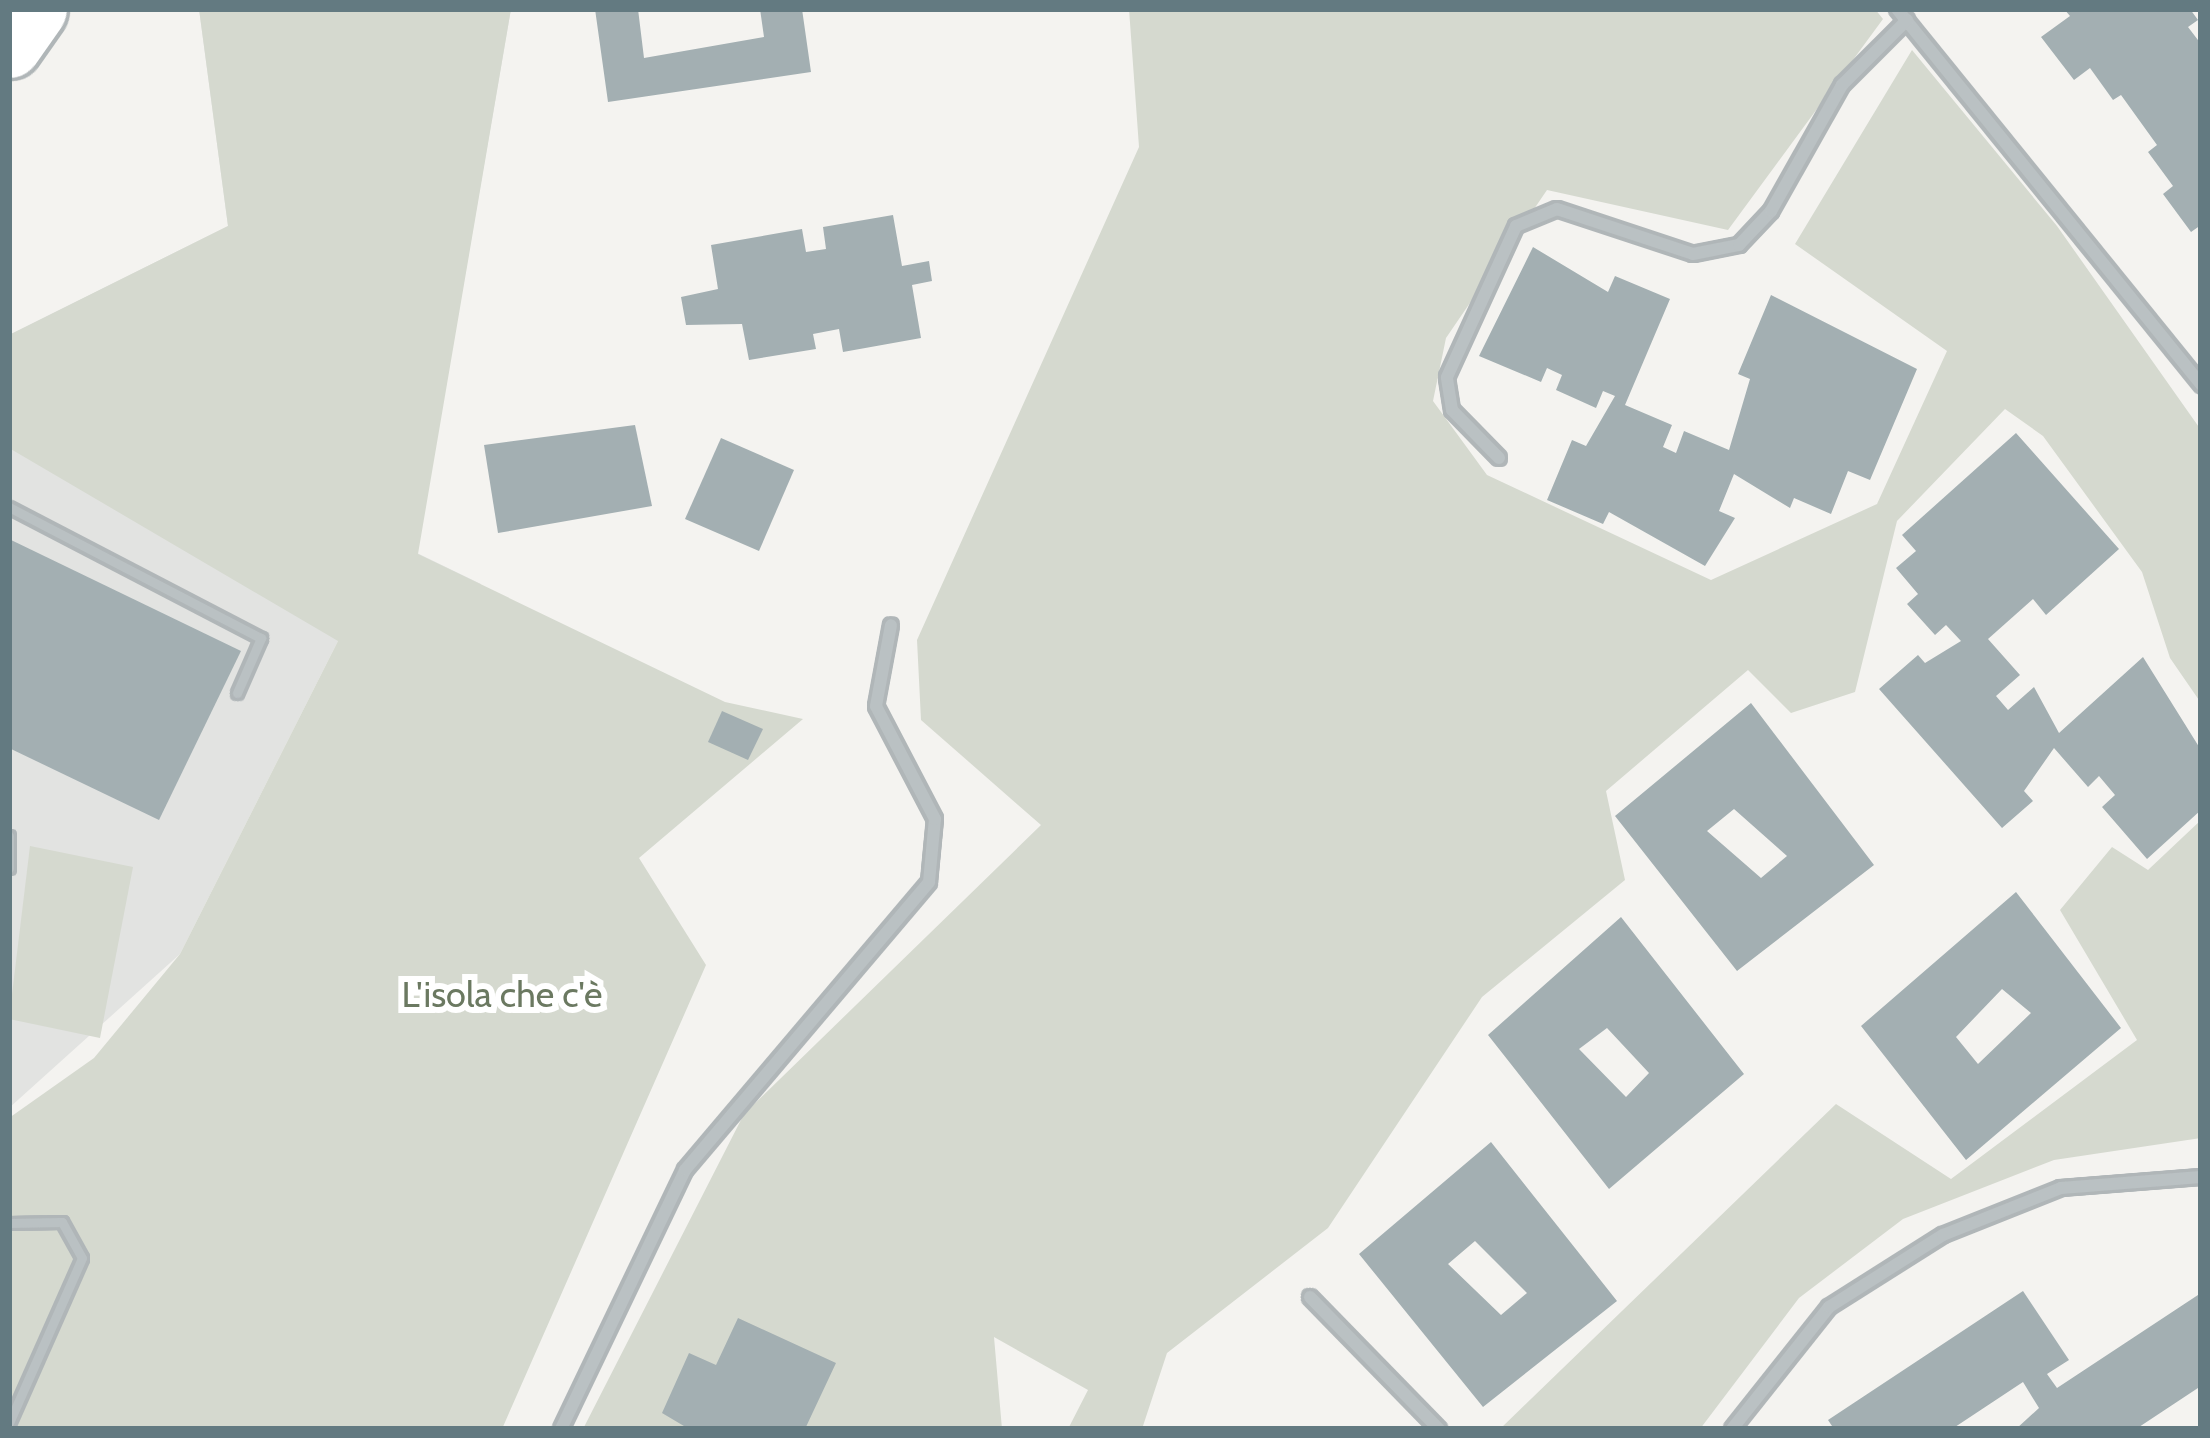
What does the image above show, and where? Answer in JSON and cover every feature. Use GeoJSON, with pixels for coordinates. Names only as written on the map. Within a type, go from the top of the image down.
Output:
{"type":"FeatureCollection","features":[{"type":"Feature","properties":{"kind":"main road"},"geometry":{"type":"LineString","coordinates":[[9,46],[35,9]]}},
{"type":"Feature","properties":{"kind":"street"},"geometry":{"type":"LineString","coordinates":[[1499,458],[1452,410],[1447,377],[1516,226],[1557,209],[1679,252],[1738,245],[1771,212],[1842,85],[1902,15],[2201,385]]}},
{"type":"Feature","properties":{"kind":"street"},"geometry":{"type":"LineString","coordinates":[[561,1429],[685,1170],[929,882],[935,819],[876,706],[891,626]]}},
{"type":"Feature","properties":{"kind":"street"},"geometry":{"type":"LineString","coordinates":[[1732,1429],[1829,1307],[1929,1242],[2062,1188],[2201,1177]]}},
{"type":"Feature","properties":{"kind":"street"},"geometry":{"type":"LineString","coordinates":[[1310,1297],[1439,1429]]}},
{"type":"Feature","properties":{"kind":"lane"},"geometry":{"type":"LineString","coordinates":[[9,507],[261,638],[237,693]]}},
{"type":"Feature","properties":{"kind":"lane"},"geometry":{"type":"LineString","coordinates":[[9,836],[9,868]]}},
{"type":"Feature","properties":{"kind":"lane"},"geometry":{"type":"LineString","coordinates":[[9,1222],[62,1222],[82,1258],[9,1423]]}},
{"type":"Feature","properties":{"kind":"shaded area"},"geometry":{"type":"Polygon","coordinates":[[[199,9],[511,9],[417,553],[481,584],[453,659],[338,641],[180,954],[9,1108],[9,335],[228,226],[199,9]]]}},
{"type":"Feature","properties":{"kind":"green space","name":"L'isola che c'è"},"geometry":{"type":"Polygon","coordinates":[[[199,9],[511,9],[418,554],[725,702],[803,719],[639,858],[706,965],[502,1429],[9,1429],[9,1118],[94,1058],[180,954],[338,641],[9,448],[9,335],[228,226],[199,9]]]}},
{"type":"Feature","properties":{"kind":"green space"},"geometry":{"type":"Polygon","coordinates":[[[1129,9],[1875,9],[1883,19],[1728,230],[1547,190],[1446,338],[1433,401],[1487,475],[1711,580],[1877,504],[1947,351],[1795,244],[1912,50],[2057,226],[2201,430],[2201,703],[2170,658],[2142,572],[2043,436],[2005,409],[1897,521],[1855,692],[1791,713],[1748,670],[1606,791],[1625,880],[1482,997],[1328,1228],[1167,1353],[1142,1429],[1068,1429],[1088,1390],[994,1337],[1002,1429],[583,1429],[744,1114],[1041,825],[921,720],[917,640],[1139,147],[1129,9]]]}},
{"type":"Feature","properties":{"kind":"green space"},"geometry":{"type":"Polygon","coordinates":[[[2201,820],[2201,1138],[2054,1160],[1903,1219],[1799,1298],[1700,1429],[1500,1429],[1836,1104],[1951,1179],[2137,1040],[2060,910],[2112,847],[2148,870],[2201,820]]]}},
{"type":"Feature","properties":{"kind":"green space"},"geometry":{"type":"Polygon","coordinates":[[[30,846],[133,867],[100,1038],[9,1019],[30,846]]]}},
{"type":"Feature","properties":{"kind":"building"},"geometry":{"type":"Polygon","coordinates":[[[595,9],[638,9],[644,58],[764,37],[760,9],[802,9],[811,72],[608,102],[595,9]]]}},
{"type":"Feature","properties":{"kind":"building"},"geometry":{"type":"Polygon","coordinates":[[[2064,9],[2190,9],[2198,20],[2188,27],[2201,44],[2201,225],[2191,232],[2163,194],[2173,186],[2148,152],[2157,145],[2121,95],[2113,100],[2090,68],[2074,80],[2041,37],[2070,16],[2064,9]]]}},
{"type":"Feature","properties":{"kind":"building"},"geometry":{"type":"Polygon","coordinates":[[[893,215],[902,266],[929,261],[932,281],[912,285],[921,338],[843,352],[839,329],[813,334],[816,349],[749,360],[742,324],[686,325],[681,297],[718,289],[711,245],[802,229],[806,252],[826,249],[823,227],[893,215]]]}},
{"type":"Feature","properties":{"kind":"building"},"geometry":{"type":"Polygon","coordinates":[[[1533,247],[1608,292],[1615,276],[1670,299],[1625,405],[1672,425],[1663,447],[1676,453],[1684,431],[1729,450],[1750,379],[1738,374],[1771,295],[1917,369],[1870,480],[1848,471],[1831,514],[1794,498],[1790,508],[1734,474],[1719,511],[1735,518],[1705,566],[1609,512],[1603,524],[1547,500],[1572,440],[1586,446],[1615,396],[1603,391],[1596,408],[1556,390],[1562,375],[1547,368],[1541,382],[1479,356],[1533,247]]]}},
{"type":"Feature","properties":{"kind":"building"},"geometry":{"type":"Polygon","coordinates":[[[635,425],[652,506],[498,533],[484,445],[635,425]]]}},
{"type":"Feature","properties":{"kind":"building"},"geometry":{"type":"Polygon","coordinates":[[[2016,433],[2119,549],[2046,615],[2033,599],[1988,639],[2020,675],[1996,696],[2008,710],[2034,687],[2059,733],[2143,657],[2201,750],[2201,810],[2147,859],[2102,807],[2115,795],[2099,776],[2088,787],[2054,748],[2024,791],[2033,801],[2002,828],[1879,689],[1918,655],[1925,663],[1961,641],[1946,625],[1935,635],[1907,604],[1918,594],[1896,568],[1916,551],[1902,535],[2016,433]]]}},
{"type":"Feature","properties":{"kind":"building"},"geometry":{"type":"Polygon","coordinates":[[[721,438],[794,470],[759,551],[685,519],[721,438]]]}},
{"type":"Feature","properties":{"kind":"building"},"geometry":{"type":"Polygon","coordinates":[[[9,539],[241,651],[159,820],[9,748],[9,539]]]}},
{"type":"Feature","properties":{"kind":"building"},"geometry":{"type":"Polygon","coordinates":[[[1751,703],[1874,865],[1737,971],[1615,816],[1751,703]],[[1734,809],[1707,831],[1761,878],[1787,856],[1734,809]]]}},
{"type":"Feature","properties":{"kind":"building"},"geometry":{"type":"Polygon","coordinates":[[[722,711],[763,729],[748,760],[708,742],[722,711]]]}},
{"type":"Feature","properties":{"kind":"building"},"geometry":{"type":"Polygon","coordinates":[[[2016,892],[2121,1028],[1966,1160],[1861,1026],[2016,892]],[[2002,989],[1956,1037],[1978,1064],[2031,1013],[2002,989]]]}},
{"type":"Feature","properties":{"kind":"building"},"geometry":{"type":"Polygon","coordinates":[[[1621,917],[1744,1074],[1609,1189],[1488,1035],[1621,917]],[[1607,1028],[1579,1049],[1626,1097],[1649,1073],[1607,1028]]]}},
{"type":"Feature","properties":{"kind":"building"},"geometry":{"type":"Polygon","coordinates":[[[1491,1142],[1617,1301],[1483,1407],[1359,1254],[1491,1142]],[[1475,1241],[1448,1264],[1501,1315],[1527,1293],[1475,1241]]]}},
{"type":"Feature","properties":{"kind":"building"},"geometry":{"type":"Polygon","coordinates":[[[2023,1291],[2069,1360],[2047,1374],[2057,1388],[2201,1293],[2201,1386],[2136,1429],[2016,1429],[2039,1408],[2023,1382],[1952,1429],[1834,1429],[1828,1420],[2023,1291]]]}},
{"type":"Feature","properties":{"kind":"building"},"geometry":{"type":"Polygon","coordinates":[[[738,1318],[836,1363],[805,1429],[689,1429],[662,1413],[689,1353],[716,1365],[738,1318]]]}}]}
